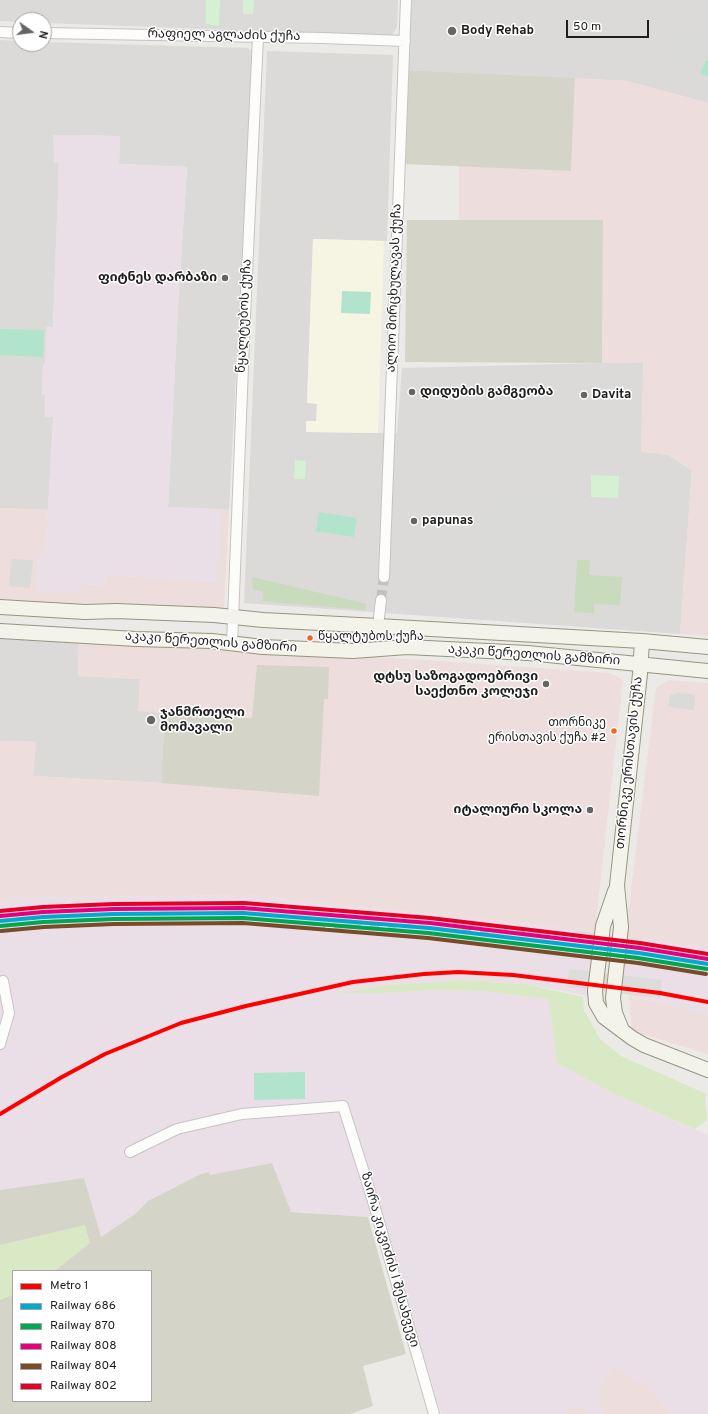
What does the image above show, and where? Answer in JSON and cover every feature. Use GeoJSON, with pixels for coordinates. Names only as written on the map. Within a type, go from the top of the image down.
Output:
{"type":"FeatureCollection","features":[{"type":"Feature","properties":{"kind":"main road","name":"აკაკი წერეთლის გამზირი"},"geometry":{"type":"LineString","coordinates":[[0,607],[85,612],[116,611],[214,614],[263,620],[642,641],[708,647]]}},
{"type":"Feature","properties":{"kind":"main road","name":"აკაკი წერეთლის გამზირი"},"geometry":{"type":"LineString","coordinates":[[0,631],[212,641],[263,647],[352,651],[407,647],[528,653],[708,671]]}},
{"type":"Feature","properties":{"kind":"main road","name":"თორნიკე ერისთავის ქუჩა"},"geometry":{"type":"LineString","coordinates":[[622,1030],[615,1013],[613,998],[621,927],[617,885],[641,665],[642,641]]}},
{"type":"Feature","properties":{"kind":"main road","name":"თორნიკე ერისთავის ქუჩა"},"geometry":{"type":"LineString","coordinates":[[617,885],[603,926],[595,991],[596,1003],[604,1017],[644,1045],[708,1070]]}},
{"type":"Feature","properties":{"kind":"street","name":"ალიო მირცხულავას ქუჩა"},"geometry":{"type":"LineString","coordinates":[[384,577],[406,0]]}},
{"type":"Feature","properties":{"kind":"street"},"geometry":{"type":"LineString","coordinates":[[0,32],[12,33]]}},
{"type":"Feature","properties":{"kind":"street","name":"რაფიელ აგლაძის ქუჩა"},"geometry":{"type":"LineString","coordinates":[[52,33],[405,41]]}},
{"type":"Feature","properties":{"kind":"street","name":"წყალტუბოს ქუჩა"},"geometry":{"type":"LineString","coordinates":[[232,644],[245,308],[258,37]]}},
{"type":"Feature","properties":{"kind":"street"},"geometry":{"type":"LineString","coordinates":[[378,626],[381,600]]}},
{"type":"Feature","properties":{"kind":"street"},"geometry":{"type":"LineString","coordinates":[[0,1044],[9,1013],[3,981]]}},
{"type":"Feature","properties":{"kind":"street","name":"ზაირა კიკვიძის I შესახვევი"},"geometry":{"type":"LineString","coordinates":[[130,1152],[178,1130],[242,1114],[343,1106],[373,1201],[434,1414]]}},
{"type":"Feature","properties":{"kind":"shaded area"},"geometry":{"type":"Polygon","coordinates":[[[0,0],[398,0],[397,27],[392,36],[52,23],[52,12],[12,12],[12,22],[0,21],[0,0]]]}},
{"type":"Feature","properties":{"kind":"shaded area"},"geometry":{"type":"Polygon","coordinates":[[[412,0],[708,0],[708,103],[627,81],[407,70],[412,0]]]}},
{"type":"Feature","properties":{"kind":"shaded area"},"geometry":{"type":"Polygon","coordinates":[[[708,16],[708,84],[662,61],[671,39],[708,16]]]}},
{"type":"Feature","properties":{"kind":"shaded area"},"geometry":{"type":"Polygon","coordinates":[[[0,40],[12,41],[12,52],[52,52],[52,42],[247,48],[253,52],[229,510],[168,507],[187,167],[119,164],[120,136],[54,135],[54,163],[59,163],[53,328],[47,327],[45,364],[43,364],[42,394],[45,395],[53,417],[48,510],[0,508],[0,40]]]}},
{"type":"Feature","properties":{"kind":"shaded area"},"geometry":{"type":"Polygon","coordinates":[[[267,51],[393,55],[387,241],[313,239],[307,403],[317,403],[317,422],[306,432],[397,433],[402,368],[644,362],[641,451],[668,455],[692,470],[680,634],[244,603],[267,51]]]}},
{"type":"Feature","properties":{"kind":"shaded area"},"geometry":{"type":"Polygon","coordinates":[[[407,70],[575,78],[571,171],[404,164],[407,70]]]}},
{"type":"Feature","properties":{"kind":"shaded area"},"geometry":{"type":"Polygon","coordinates":[[[575,78],[627,81],[708,103],[708,636],[680,634],[692,470],[668,455],[641,452],[643,362],[602,363],[603,220],[459,220],[459,166],[571,171],[575,78]]]}},
{"type":"Feature","properties":{"kind":"shaded area"},"geometry":{"type":"Polygon","coordinates":[[[53,135],[120,136],[119,164],[187,167],[168,507],[220,509],[217,581],[106,575],[105,585],[81,584],[80,592],[37,590],[39,556],[45,556],[53,426],[53,417],[45,417],[45,395],[42,395],[46,327],[53,327],[59,163],[54,163],[53,135]]]}},
{"type":"Feature","properties":{"kind":"shaded area"},"geometry":{"type":"Polygon","coordinates":[[[407,220],[603,220],[602,363],[405,362],[407,220]]]}},
{"type":"Feature","properties":{"kind":"shaded area"},"geometry":{"type":"Polygon","coordinates":[[[313,239],[384,241],[378,433],[306,432],[306,421],[316,421],[317,404],[307,403],[313,239]]]}},
{"type":"Feature","properties":{"kind":"shaded area"},"geometry":{"type":"Polygon","coordinates":[[[508,490],[568,493],[564,608],[480,605],[483,502],[507,502],[508,490]]]}},
{"type":"Feature","properties":{"kind":"shaded area"},"geometry":{"type":"Polygon","coordinates":[[[0,508],[48,510],[45,556],[39,556],[37,590],[80,592],[80,584],[105,585],[106,575],[216,581],[220,509],[229,510],[224,609],[222,612],[0,602],[0,508]]]}},
{"type":"Feature","properties":{"kind":"shaded area"},"geometry":{"type":"Polygon","coordinates":[[[11,559],[33,560],[30,588],[9,586],[11,559]]]}},
{"type":"Feature","properties":{"kind":"shaded area"},"geometry":{"type":"Polygon","coordinates":[[[596,615],[666,618],[666,631],[595,628],[596,615]]]}},
{"type":"Feature","properties":{"kind":"shaded area"},"geometry":{"type":"Polygon","coordinates":[[[0,639],[79,642],[78,676],[140,679],[165,712],[161,783],[33,776],[36,742],[0,741],[0,639]]]}},
{"type":"Feature","properties":{"kind":"shaded area"},"geometry":{"type":"Polygon","coordinates":[[[79,642],[410,659],[610,673],[623,680],[595,931],[246,895],[22,898],[0,900],[0,741],[36,742],[33,776],[161,783],[165,713],[138,711],[140,679],[78,676],[79,642]]]}},
{"type":"Feature","properties":{"kind":"shaded area"},"geometry":{"type":"Polygon","coordinates":[[[257,665],[329,667],[328,699],[324,699],[319,796],[161,783],[165,712],[252,718],[257,665]]]}},
{"type":"Feature","properties":{"kind":"shaded area"},"geometry":{"type":"Polygon","coordinates":[[[669,680],[708,683],[708,948],[625,937],[656,688],[669,680]]]}},
{"type":"Feature","properties":{"kind":"shaded area"},"geometry":{"type":"Polygon","coordinates":[[[679,693],[695,695],[694,710],[668,707],[670,695],[679,693]]]}},
{"type":"Feature","properties":{"kind":"shaded area"},"geometry":{"type":"Polygon","coordinates":[[[246,895],[595,931],[589,996],[525,984],[463,980],[389,985],[339,993],[381,993],[435,990],[482,991],[549,999],[557,1063],[614,1094],[708,1135],[708,1414],[671,1414],[649,1387],[613,1365],[598,1393],[604,1414],[586,1414],[585,1409],[566,1409],[566,1414],[441,1414],[383,1216],[366,1217],[148,1201],[135,1214],[100,1238],[84,1178],[0,1190],[0,900],[22,898],[246,895]]]}},
{"type":"Feature","properties":{"kind":"shaded area"},"geometry":{"type":"Polygon","coordinates":[[[625,937],[708,948],[708,1015],[624,994],[625,937]]]}},
{"type":"Feature","properties":{"kind":"shaded area"},"geometry":{"type":"Polygon","coordinates":[[[629,996],[708,1014],[708,1054],[632,1031],[629,996]]]}},
{"type":"Feature","properties":{"kind":"shaded area"},"geometry":{"type":"Polygon","coordinates":[[[272,1163],[291,1212],[368,1217],[406,1354],[363,1366],[373,1406],[350,1414],[0,1414],[0,1190],[84,1178],[101,1237],[135,1214],[148,1201],[201,1174],[209,1172],[210,1175],[272,1163]]]}},
{"type":"Feature","properties":{"kind":"shaded area"},"geometry":{"type":"Polygon","coordinates":[[[613,1365],[649,1387],[671,1414],[604,1414],[597,1394],[613,1365]]]}},
{"type":"Feature","properties":{"kind":"shaded area"},"geometry":{"type":"Polygon","coordinates":[[[565,1409],[585,1409],[586,1414],[566,1414],[565,1409]]]}},
{"type":"Feature","properties":{"kind":"green space"},"geometry":{"type":"Polygon","coordinates":[[[206,0],[220,0],[219,26],[206,24],[206,0]]]}},
{"type":"Feature","properties":{"kind":"green space"},"geometry":{"type":"Polygon","coordinates":[[[243,0],[254,0],[253,14],[243,14],[243,0]]]}},
{"type":"Feature","properties":{"kind":"green space"},"geometry":{"type":"Polygon","coordinates":[[[706,60],[708,61],[708,77],[700,73],[706,60]]]}},
{"type":"Feature","properties":{"kind":"green space"},"geometry":{"type":"Polygon","coordinates":[[[342,291],[371,292],[370,314],[341,313],[342,291]]]}},
{"type":"Feature","properties":{"kind":"green space"},"geometry":{"type":"Polygon","coordinates":[[[0,329],[44,330],[43,357],[0,355],[0,329]]]}},
{"type":"Feature","properties":{"kind":"green space"},"geometry":{"type":"Polygon","coordinates":[[[295,460],[306,461],[305,479],[294,479],[295,460]]]}},
{"type":"Feature","properties":{"kind":"green space"},"geometry":{"type":"Polygon","coordinates":[[[591,475],[619,476],[618,498],[591,497],[591,475]]]}},
{"type":"Feature","properties":{"kind":"green space"},"geometry":{"type":"Polygon","coordinates":[[[319,512],[357,518],[354,537],[316,531],[319,512]]]}},
{"type":"Feature","properties":{"kind":"green space"},"geometry":{"type":"Polygon","coordinates":[[[577,560],[590,560],[589,575],[622,577],[620,605],[594,604],[594,613],[574,612],[577,560]]]}},
{"type":"Feature","properties":{"kind":"green space"},"geometry":{"type":"Polygon","coordinates":[[[252,577],[367,604],[365,610],[262,601],[263,591],[253,590],[252,577]]]}},
{"type":"Feature","properties":{"kind":"green space"},"geometry":{"type":"Polygon","coordinates":[[[463,980],[525,984],[583,997],[584,1010],[600,1039],[621,1056],[707,1094],[705,1100],[707,1120],[695,1129],[614,1094],[557,1063],[549,999],[482,991],[435,990],[381,993],[337,993],[389,985],[463,980]]]}},
{"type":"Feature","properties":{"kind":"green space"},"geometry":{"type":"Polygon","coordinates":[[[305,1072],[305,1099],[254,1100],[254,1073],[305,1072]]]}},
{"type":"Feature","properties":{"kind":"green space"},"geometry":{"type":"Polygon","coordinates":[[[85,1225],[90,1243],[56,1270],[12,1270],[12,1295],[0,1300],[0,1245],[85,1225]]]}},
{"type":"Feature","properties":{"kind":"pier"},"geometry":{"type":"Polygon","coordinates":[[[579,931],[641,939],[638,958],[577,950],[579,931]]]}},
{"type":"Feature","properties":{"kind":"pier"},"geometry":{"type":"Polygon","coordinates":[[[569,969],[662,980],[660,998],[567,987],[569,969]]]}},
{"type":"Feature","properties":{"kind":"tunnel"},"geometry":{"type":"LineString","coordinates":[[381,600],[384,577]]}},
{"type":"Feature","properties":{"kind":"railway"},"geometry":{"type":"LineString","coordinates":[[325,927],[410,926]]}},
{"type":"Feature","properties":{"kind":"railway"},"geometry":{"type":"LineString","coordinates":[[453,931],[542,931]]}},
{"type":"Feature","properties":{"kind":"metro line","name":"1"},"geometry":{"type":"LineString","coordinates":[[0,1114],[62,1077],[105,1054],[181,1023],[246,1006],[353,982],[424,974],[458,972],[513,975],[660,993],[708,1002]]}},
{"type":"Feature","properties":{"kind":"rail line","name":"802"},"geometry":{"type":"LineString","coordinates":[[0,911],[43,907],[114,904],[244,903],[430,918],[640,943],[708,954]]}},
{"type":"Feature","properties":{"kind":"rail line","name":"808"},"geometry":{"type":"LineString","coordinates":[[0,916],[43,912],[114,909],[243,908],[430,923],[640,948],[708,959]]}},
{"type":"Feature","properties":{"kind":"rail line","name":"686"},"geometry":{"type":"LineString","coordinates":[[0,921],[43,917],[114,914],[243,913],[429,928],[639,953],[708,964]]}},
{"type":"Feature","properties":{"kind":"rail line","name":"870"},"geometry":{"type":"LineString","coordinates":[[0,926],[43,922],[114,919],[243,918],[428,933],[638,958],[707,969]]}},
{"type":"Feature","properties":{"kind":"rail line","name":"804"},"geometry":{"type":"LineString","coordinates":[[1,931],[44,927],[114,924],[243,923],[428,938],[638,963],[706,974]]}},
{"type":"Feature","properties":{"kind":"place","name":"Body Rehab"},"geometry":{"type":"Point","coordinates":[452,31]}},
{"type":"Feature","properties":{"kind":"place","name":"ფიტნეს დარბაზი"},"geometry":{"type":"Point","coordinates":[225,278]}},
{"type":"Feature","properties":{"kind":"place","name":"დიდუბის გამგეობა"},"geometry":{"type":"Point","coordinates":[412,392]}},
{"type":"Feature","properties":{"kind":"place","name":"Davita"},"geometry":{"type":"Point","coordinates":[584,395]}},
{"type":"Feature","properties":{"kind":"place","name":"papunas"},"geometry":{"type":"Point","coordinates":[414,521]}},
{"type":"Feature","properties":{"kind":"place","name":"წყალტუბოს ქუჩა"},"geometry":{"type":"Point","coordinates":[310,638]}},
{"type":"Feature","properties":{"kind":"place","name":"დტსუ საზოგადოებრივი საექთნო კოლეჯი"},"geometry":{"type":"Point","coordinates":[546,684]}},
{"type":"Feature","properties":{"kind":"place","name":"ჯანმრთელი მომავალი"},"geometry":{"type":"Point","coordinates":[151,720]}},
{"type":"Feature","properties":{"kind":"place","name":"თორნიკე ერისთავის ქუჩა #2"},"geometry":{"type":"Point","coordinates":[614,731]}},
{"type":"Feature","properties":{"kind":"place","name":"იტალიური სკოლა"},"geometry":{"type":"Point","coordinates":[590,810]}}]}
